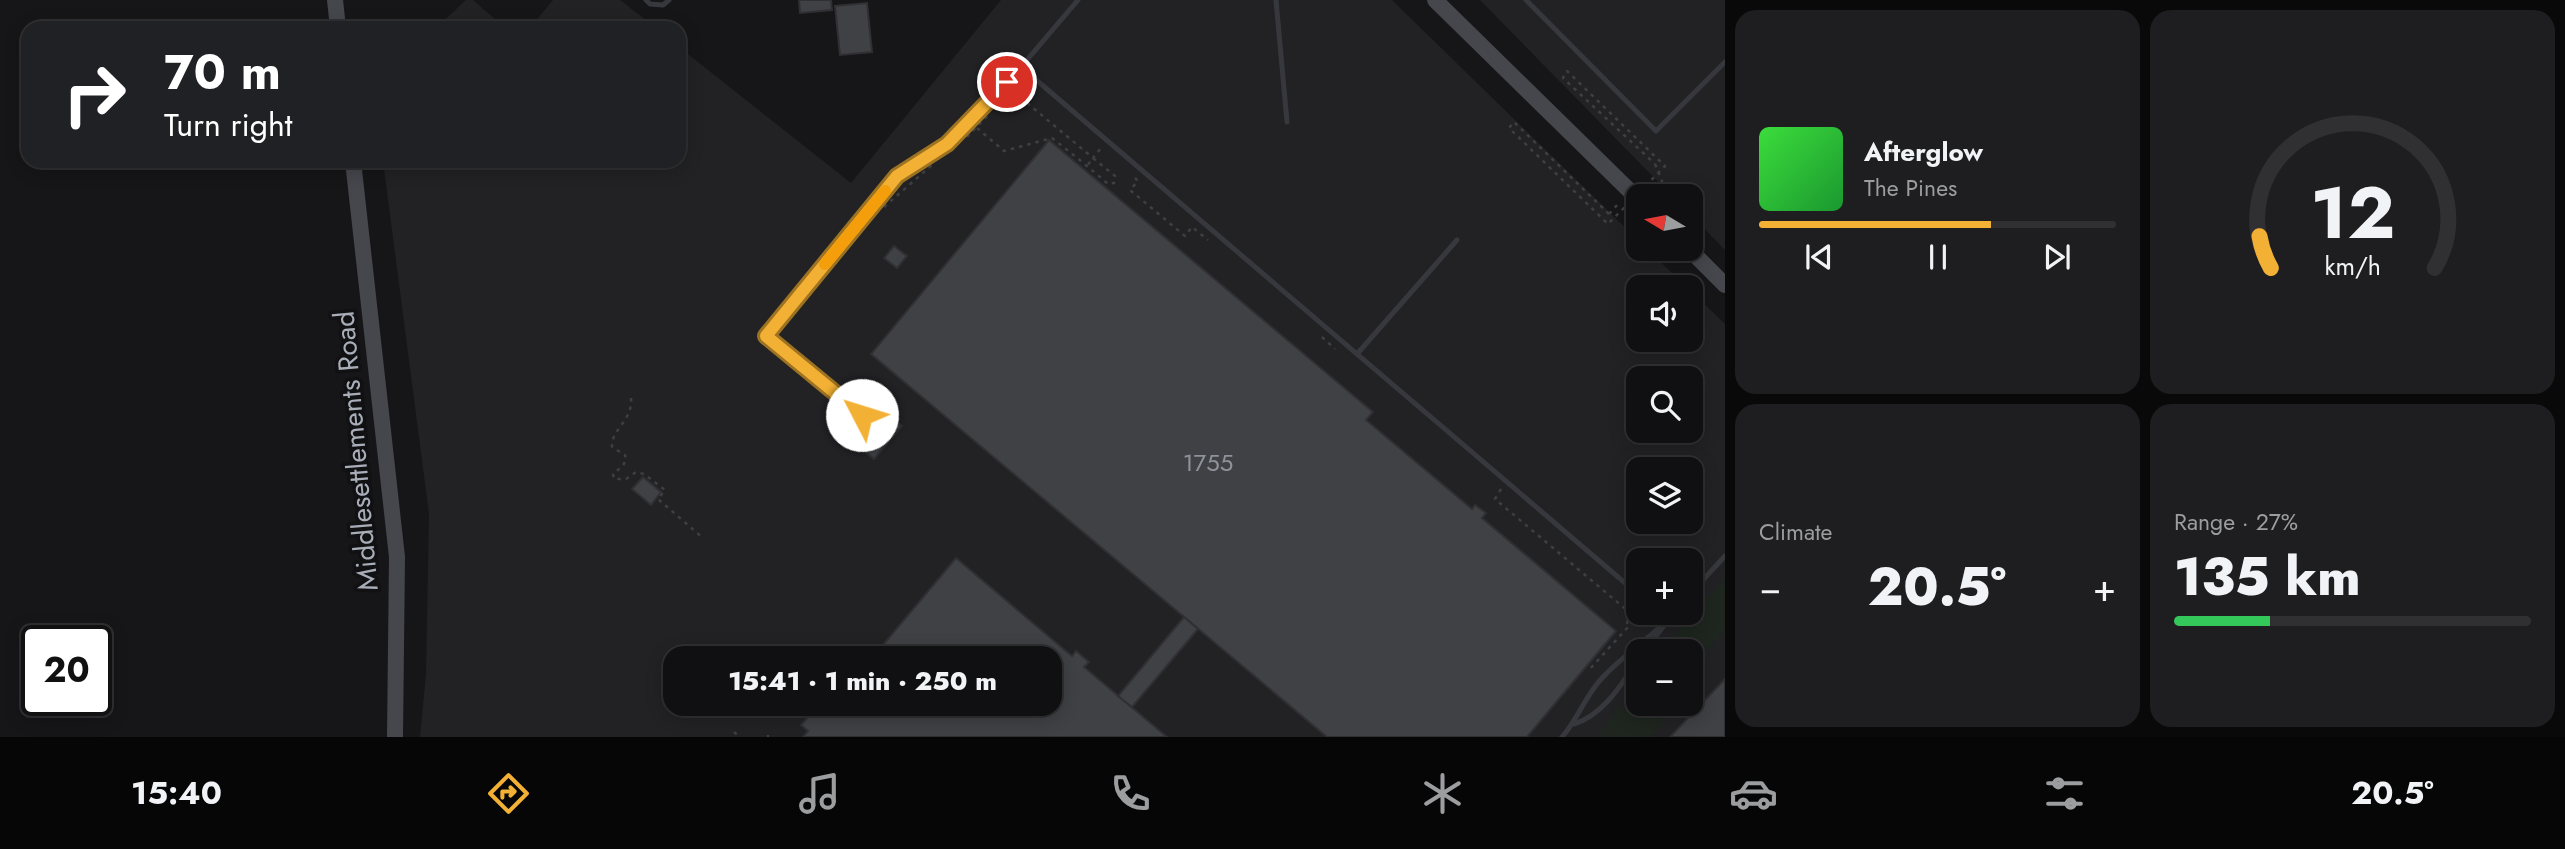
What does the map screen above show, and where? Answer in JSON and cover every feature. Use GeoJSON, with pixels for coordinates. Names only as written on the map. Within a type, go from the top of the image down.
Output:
{"type":"FeatureCollection","features":[{"type":"Feature","properties":{"kind":"street"},"geometry":{"type":"LineString","coordinates":[[335,0],[337,21]]}},
{"type":"Feature","properties":{"kind":"street"},"geometry":{"type":"LineString","coordinates":[[1435,0],[1626,187]]}},
{"type":"Feature","properties":{"kind":"street","name":"Middlesettlements Road"},"geometry":{"type":"LineString","coordinates":[[354,168],[397,557],[395,737]]}},
{"type":"Feature","properties":{"kind":"street"},"geometry":{"type":"LineString","coordinates":[[1701,261],[1725,285]]}},
{"type":"Feature","properties":{"kind":"lane"},"geometry":{"type":"LineString","coordinates":[[646,0],[650,4],[663,5],[669,0]]}},
{"type":"Feature","properties":{"kind":"lane"},"geometry":{"type":"LineString","coordinates":[[862,415],[766,336],[897,176],[947,144],[1021,67],[1078,0]]}},
{"type":"Feature","properties":{"kind":"lane"},"geometry":{"type":"LineString","coordinates":[[1276,0],[1287,122]]}},
{"type":"Feature","properties":{"kind":"lane"},"geometry":{"type":"LineString","coordinates":[[1526,0],[1656,131],[1725,62]]}},
{"type":"Feature","properties":{"kind":"lane"},"geometry":{"type":"LineString","coordinates":[[1021,67],[1626,584]]}},
{"type":"Feature","properties":{"kind":"lane"},"geometry":{"type":"LineString","coordinates":[[1357,354],[1457,240]]}},
{"type":"Feature","properties":{"kind":"lane"},"geometry":{"type":"LineString","coordinates":[[1703,580],[1725,556]]}},
{"type":"Feature","properties":{"kind":"lane"},"geometry":{"type":"LineString","coordinates":[[1562,737],[1601,679],[1662,625]]}},
{"type":"Feature","properties":{"kind":"lane"},"geometry":{"type":"LineString","coordinates":[[1573,724],[1588,720],[1616,692],[1626,677]]}},
{"type":"Feature","properties":{"kind":"path"},"geometry":{"type":"LineString","coordinates":[[1567,71],[1665,166],[1659,173],[1655,164],[1563,78],[1567,71]]}},
{"type":"Feature","properties":{"kind":"path"},"geometry":{"type":"LineString","coordinates":[[977,128],[1004,150],[1052,138],[1108,184],[1114,183],[1115,176],[1027,102],[1034,92],[1018,88],[1003,97]]}},
{"type":"Feature","properties":{"kind":"path"},"geometry":{"type":"LineString","coordinates":[[958,144],[977,128],[994,108]]}},
{"type":"Feature","properties":{"kind":"path"},"geometry":{"type":"LineString","coordinates":[[1618,204],[1609,214],[1514,122],[1509,128],[1608,224],[1626,206]]}},
{"type":"Feature","properties":{"kind":"path"},"geometry":{"type":"LineString","coordinates":[[1087,166],[1101,148]]}},
{"type":"Feature","properties":{"kind":"path"},"geometry":{"type":"LineString","coordinates":[[880,211],[939,159]]}},
{"type":"Feature","properties":{"kind":"path"},"geometry":{"type":"LineString","coordinates":[[1129,172],[1138,181],[1130,190],[1185,236],[1192,227],[1214,245]]}},
{"type":"Feature","properties":{"kind":"path"},"geometry":{"type":"LineString","coordinates":[[1319,335],[1339,352]]}},
{"type":"Feature","properties":{"kind":"path"},"geometry":{"type":"LineString","coordinates":[[631,397],[630,415],[611,440],[612,447],[625,455],[626,459],[613,474],[614,479],[626,478],[636,472],[650,479],[665,490],[657,499],[703,538]]}},
{"type":"Feature","properties":{"kind":"path"},"geometry":{"type":"LineString","coordinates":[[1492,481],[1502,490],[1495,499],[1629,612],[1626,624],[1629,626],[1589,670]]}},
{"type":"Feature","properties":{"kind":"path"},"geometry":{"type":"LineString","coordinates":[[734,732],[740,737]]}},
{"type":"Feature","properties":{"kind":"shaded area"},"geometry":{"type":"Polygon","coordinates":[[[466,0],[473,0],[497,21],[444,21],[466,0]]]}},
{"type":"Feature","properties":{"kind":"shaded area"},"geometry":{"type":"Polygon","coordinates":[[[553,0],[620,0],[647,21],[536,21],[553,0]]]}},
{"type":"Feature","properties":{"kind":"shaded area"},"geometry":{"type":"Polygon","coordinates":[[[1001,0],[1392,0],[1626,228],[1626,261],[1660,261],[1674,275],[1626,275],[1626,352],[1703,352],[1703,303],[1725,324],[1725,737],[420,737],[426,674],[429,514],[384,168],[686,168],[686,53],[851,183],[1001,0]]]}},
{"type":"Feature","properties":{"kind":"shaded area"},"geometry":{"type":"Polygon","coordinates":[[[1480,0],[1725,0],[1725,250],[1703,227],[1703,184],[1660,184],[1480,0]]]}},
{"type":"Feature","properties":{"kind":"shaded area"},"geometry":{"type":"Polygon","coordinates":[[[1725,578],[1725,630],[1703,655],[1703,639],[1670,639],[1683,625],[1703,625],[1703,602],[1725,578]]]}},
{"type":"Feature","properties":{"kind":"shaded area"},"geometry":{"type":"Polygon","coordinates":[[[1620,706],[1626,716],[1669,716],[1651,737],[1597,737],[1620,706]]]}},
{"type":"Feature","properties":{"kind":"building"},"geometry":{"type":"Polygon","coordinates":[[[799,0],[831,0],[832,10],[800,13],[799,0]]]}},
{"type":"Feature","properties":{"kind":"building"},"geometry":{"type":"Polygon","coordinates":[[[867,3],[872,52],[840,55],[835,6],[867,3]]]}},
{"type":"Feature","properties":{"kind":"building"},"geometry":{"type":"Polygon","coordinates":[[[1049,140],[1373,412],[1366,420],[1472,509],[1475,505],[1486,513],[1482,518],[1616,631],[1527,737],[1327,737],[871,354],[1049,140]]]}},
{"type":"Feature","properties":{"kind":"building"},"geometry":{"type":"Polygon","coordinates":[[[894,246],[907,256],[897,268],[884,258],[894,246]]]}},
{"type":"Feature","properties":{"kind":"building"},"geometry":{"type":"Polygon","coordinates":[[[885,412],[902,426],[874,459],[857,445],[885,412]]]}},
{"type":"Feature","properties":{"kind":"building"},"geometry":{"type":"Polygon","coordinates":[[[643,477],[661,492],[651,505],[632,489],[643,477]]]}},
{"type":"Feature","properties":{"kind":"building"},"geometry":{"type":"Polygon","coordinates":[[[956,558],[1060,646],[882,646],[956,558]]]}},
{"type":"Feature","properties":{"kind":"building"},"geometry":{"type":"Polygon","coordinates":[[[1184,617],[1198,629],[1132,707],[1118,696],[1184,617]]]}},
{"type":"Feature","properties":{"kind":"building"},"geometry":{"type":"Polygon","coordinates":[[[1062,648],[1072,656],[1076,651],[1089,662],[1084,667],[1167,737],[803,737],[808,731],[801,725],[809,716],[1062,716],[1062,648]]]}},
{"type":"Feature","properties":{"kind":"building"},"geometry":{"type":"Polygon","coordinates":[[[1725,679],[1725,737],[1670,737],[1690,716],[1703,716],[1703,702],[1725,679]]]}},
{"type":"Feature","properties":{"kind":"slow traffic"},"geometry":{"type":"LineString","coordinates":[[825,264],[885,191]]}},
{"type":"Feature","properties":{"kind":"route"},"geometry":{"type":"LineString","coordinates":[[862,415],[766,336],[897,176],[947,144],[1007,82]]}}]}
